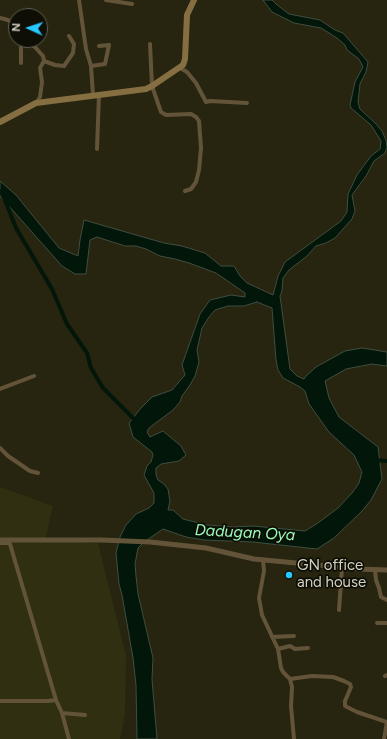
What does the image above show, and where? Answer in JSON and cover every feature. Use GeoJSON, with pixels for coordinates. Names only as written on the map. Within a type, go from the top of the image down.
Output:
{"type":"FeatureCollection","features":[{"type":"Feature","properties":{"kind":"main road"},"geometry":{"type":"LineString","coordinates":[[0,122],[36,103],[96,94],[146,89],[152,86],[183,65],[185,58],[187,15],[194,0]]}},
{"type":"Feature","properties":{"kind":"street"},"geometry":{"type":"LineString","coordinates":[[79,0],[86,49],[96,94],[97,149]]}},
{"type":"Feature","properties":{"kind":"street"},"geometry":{"type":"LineString","coordinates":[[106,0],[132,4]]}},
{"type":"Feature","properties":{"kind":"street"},"geometry":{"type":"LineString","coordinates":[[44,61],[55,65],[64,66],[73,53],[74,44],[69,36]]}},
{"type":"Feature","properties":{"kind":"street"},"geometry":{"type":"LineString","coordinates":[[150,44],[152,86],[163,114],[191,114],[199,121],[201,148],[199,170],[196,182],[191,189],[185,191]]}},
{"type":"Feature","properties":{"kind":"street"},"geometry":{"type":"LineString","coordinates":[[91,66],[105,64],[109,45],[99,46]]}},
{"type":"Feature","properties":{"kind":"street"},"geometry":{"type":"LineString","coordinates":[[21,64],[22,48]]}},
{"type":"Feature","properties":{"kind":"street"},"geometry":{"type":"LineString","coordinates":[[36,48],[43,56],[44,61],[40,68],[42,82],[40,97],[36,103]]}},
{"type":"Feature","properties":{"kind":"street"},"geometry":{"type":"LineString","coordinates":[[180,68],[187,72],[196,83],[206,102],[247,103]]}},
{"type":"Feature","properties":{"kind":"street"},"geometry":{"type":"LineString","coordinates":[[0,389],[34,376]]}},
{"type":"Feature","properties":{"kind":"street"},"geometry":{"type":"LineString","coordinates":[[0,448],[8,456],[30,471],[38,473]]}},
{"type":"Feature","properties":{"kind":"street"},"geometry":{"type":"LineString","coordinates":[[0,542],[102,540],[150,542],[206,548],[237,556],[263,560],[342,568],[387,570]]}},
{"type":"Feature","properties":{"kind":"street"},"geometry":{"type":"LineString","coordinates":[[0,542],[10,544],[69,739]]}},
{"type":"Feature","properties":{"kind":"street"},"geometry":{"type":"LineString","coordinates":[[263,560],[264,571],[259,598],[262,615],[278,649],[283,672],[290,680],[292,687],[291,706],[294,739]]}},
{"type":"Feature","properties":{"kind":"street"},"geometry":{"type":"LineString","coordinates":[[339,610],[342,568]]}},
{"type":"Feature","properties":{"kind":"street"},"geometry":{"type":"LineString","coordinates":[[375,570],[381,597],[387,600]]}},
{"type":"Feature","properties":{"kind":"street"},"geometry":{"type":"LineString","coordinates":[[377,623],[387,623]]}},
{"type":"Feature","properties":{"kind":"street"},"geometry":{"type":"LineString","coordinates":[[272,637],[294,636]]}},
{"type":"Feature","properties":{"kind":"street"},"geometry":{"type":"LineString","coordinates":[[278,649],[290,646],[294,649],[308,648]]}},
{"type":"Feature","properties":{"kind":"street"},"geometry":{"type":"LineString","coordinates":[[290,680],[312,676],[333,677],[350,684],[351,687],[345,701],[345,706],[357,712],[387,722],[384,739]]}},
{"type":"Feature","properties":{"kind":"street"},"geometry":{"type":"LineString","coordinates":[[0,701],[56,700]]}},
{"type":"Feature","properties":{"kind":"street"},"geometry":{"type":"LineString","coordinates":[[62,713],[85,715]]}},
{"type":"Feature","properties":{"kind":"shaded area"},"geometry":{"type":"Polygon","coordinates":[[[0,487],[53,506],[45,540],[98,543],[126,656],[125,714],[120,739],[0,739],[0,487]]]}},
{"type":"Feature","properties":{"kind":"water","name":"Dadugan Oya"},"geometry":{"type":"Polygon","coordinates":[[[263,0],[272,0],[289,14],[320,20],[335,30],[343,33],[368,62],[366,72],[360,84],[358,102],[360,109],[382,131],[387,147],[385,153],[374,161],[366,176],[352,195],[355,211],[352,219],[335,238],[316,246],[307,256],[289,270],[283,278],[280,296],[290,369],[297,376],[304,379],[316,367],[345,351],[362,348],[387,352],[387,366],[372,364],[346,369],[325,381],[329,398],[339,417],[378,447],[382,479],[371,500],[362,511],[334,538],[317,549],[253,542],[204,540],[186,537],[163,529],[138,548],[135,564],[136,576],[138,594],[153,658],[152,679],[157,739],[137,739],[136,685],[133,658],[119,584],[116,553],[120,537],[126,525],[136,514],[149,508],[154,503],[154,493],[144,475],[147,466],[151,462],[153,455],[152,452],[133,437],[129,423],[152,397],[172,390],[185,375],[182,365],[200,314],[210,300],[231,295],[245,297],[245,293],[216,273],[189,263],[160,256],[146,249],[136,246],[125,246],[97,237],[90,240],[86,274],[75,274],[62,266],[0,196],[0,181],[16,195],[59,248],[78,256],[84,220],[205,253],[221,266],[234,266],[240,276],[247,283],[273,295],[278,276],[285,262],[341,221],[347,212],[348,194],[357,175],[371,156],[380,149],[381,141],[371,125],[351,108],[350,105],[355,82],[363,67],[359,59],[347,50],[345,45],[337,38],[321,28],[294,23],[272,12],[263,0]],[[257,302],[244,306],[228,306],[215,310],[202,328],[197,350],[199,362],[195,376],[190,385],[182,396],[180,402],[173,410],[149,428],[147,432],[150,437],[163,431],[181,446],[186,455],[179,461],[161,464],[156,468],[158,480],[168,489],[170,501],[168,510],[173,510],[183,519],[207,525],[233,527],[253,526],[305,531],[338,508],[359,483],[362,472],[354,455],[329,432],[309,404],[305,391],[283,378],[278,370],[272,308],[257,302]]]}},
{"type":"Feature","properties":{"kind":"waterway"},"geometry":{"type":"LineString","coordinates":[[0,191],[16,228],[52,289],[67,324],[87,353],[91,368],[103,388],[136,421]]}},
{"type":"Feature","properties":{"kind":"waterway"},"geometry":{"type":"LineString","coordinates":[[375,460],[387,461]]}},
{"type":"Feature","properties":{"kind":"place","name":"GN office and house"},"geometry":{"type":"Point","coordinates":[289,575]}}]}
